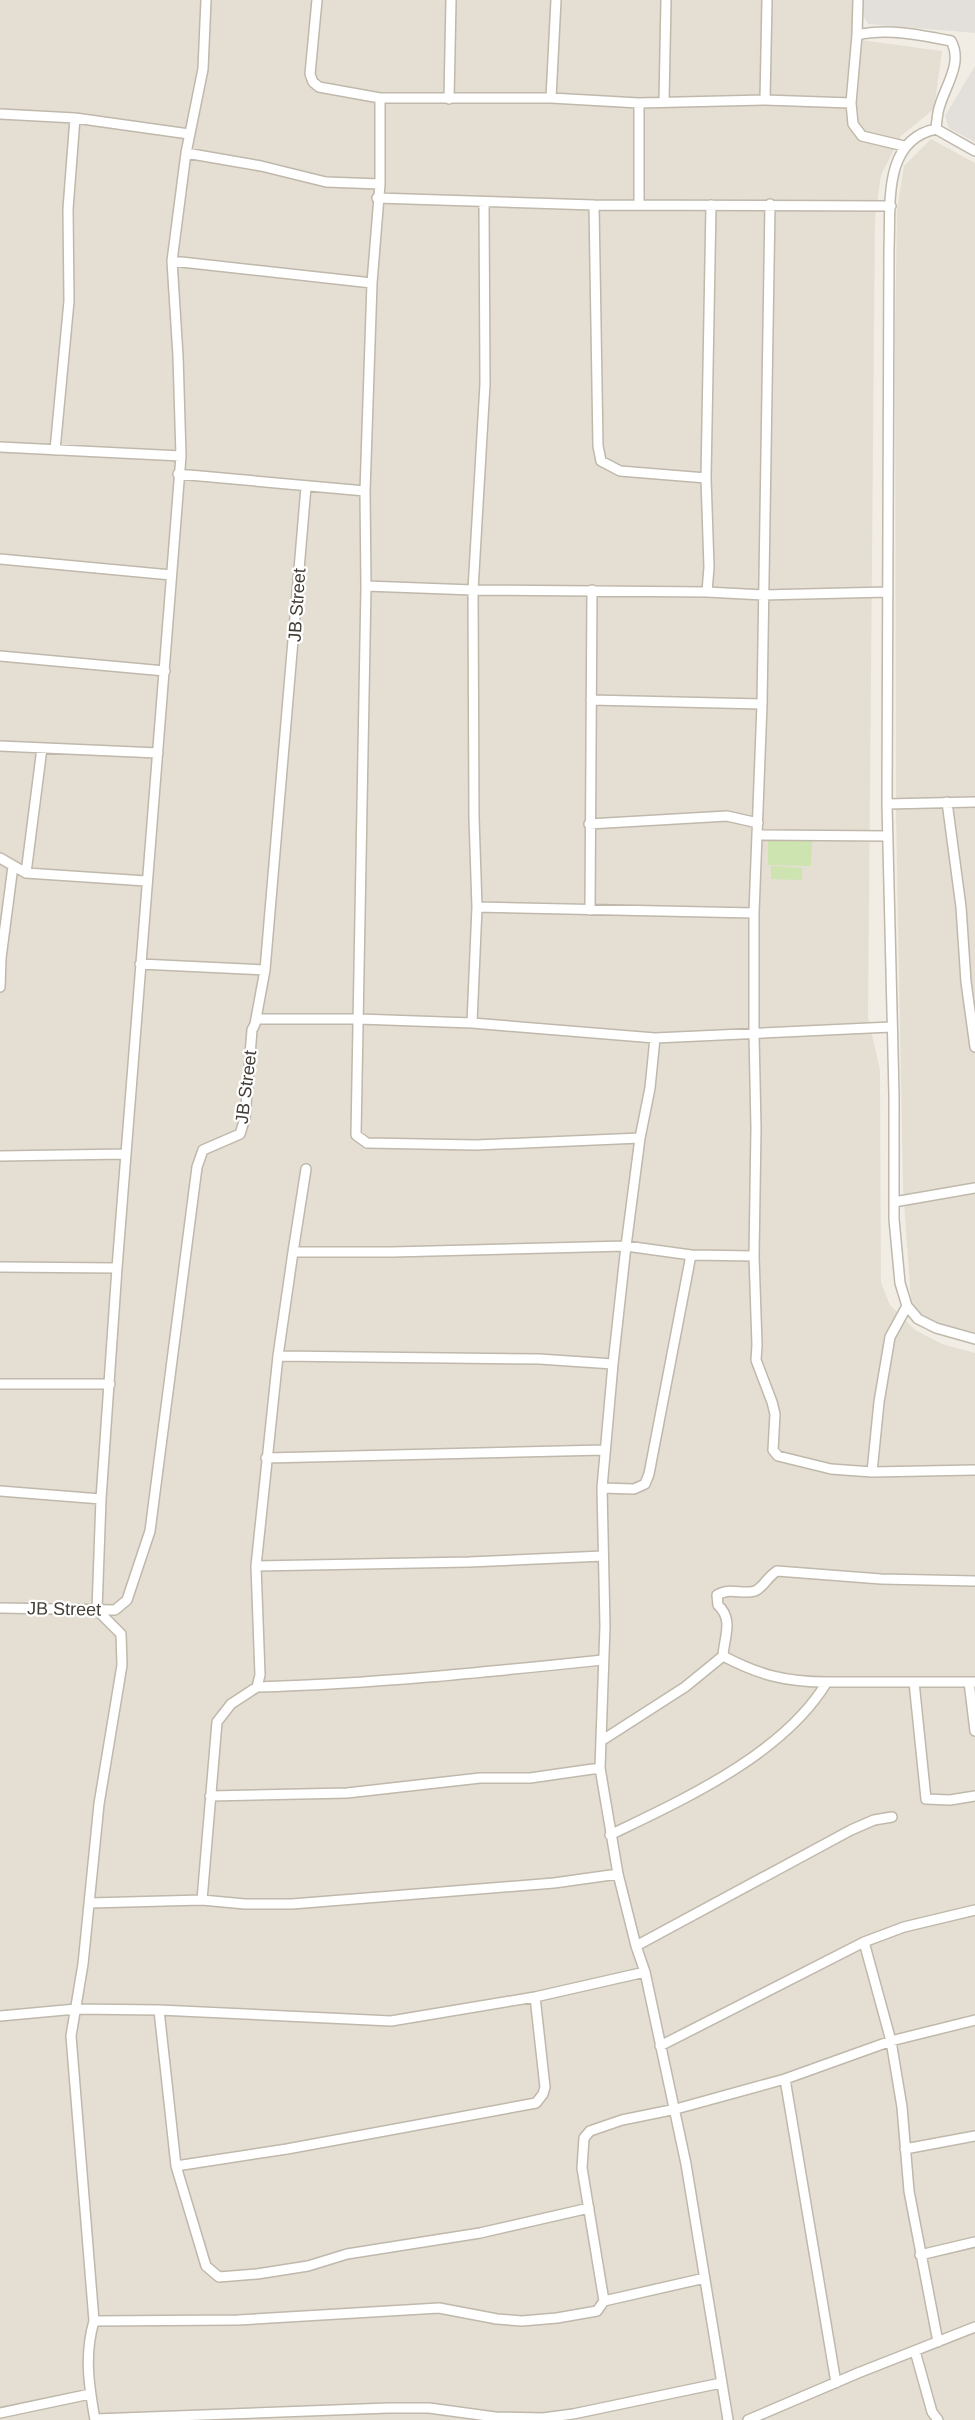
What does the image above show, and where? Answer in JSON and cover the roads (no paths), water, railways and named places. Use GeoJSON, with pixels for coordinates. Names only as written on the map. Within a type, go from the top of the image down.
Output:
{"type":"FeatureCollection","features":[{"type":"Feature","properties":{"kind":"street"},"geometry":{"type":"LineString","coordinates":[[206,0],[203,69],[189,134],[172,261],[181,456],[146,881],[101,1499],[97,1610],[121,1634],[122,1665],[99,1804],[90,1904],[71,2036],[94,2321],[88,2339],[87,2355],[90,2394],[95,2419],[388,2408],[429,2408],[495,2417],[543,2418],[573,2414],[721,2383]]}},
{"type":"Feature","properties":{"kind":"street"},"geometry":{"type":"LineString","coordinates":[[317,0],[310,74],[312,82],[320,87],[380,98],[551,98],[639,103],[765,100],[851,103]]}},
{"type":"Feature","properties":{"kind":"street"},"geometry":{"type":"LineString","coordinates":[[449,99],[451,0]]}},
{"type":"Feature","properties":{"kind":"street"},"geometry":{"type":"LineString","coordinates":[[551,98],[556,0]]}},
{"type":"Feature","properties":{"kind":"street"},"geometry":{"type":"LineString","coordinates":[[664,102],[666,0]]}},
{"type":"Feature","properties":{"kind":"street"},"geometry":{"type":"LineString","coordinates":[[765,100],[767,0]]}},
{"type":"Feature","properties":{"kind":"street"},"geometry":{"type":"LineString","coordinates":[[858,0],[851,103],[853,124],[862,136],[904,146]]}},
{"type":"Feature","properties":{"kind":"street"},"geometry":{"type":"LineString","coordinates":[[857,35],[882,32],[921,35],[951,41],[956,50],[955,63],[939,108],[936,129]]}},
{"type":"Feature","properties":{"kind":"street"},"geometry":{"type":"LineString","coordinates":[[380,98],[380,184],[377,198],[372,284],[365,491],[366,586],[356,1135],[367,1143],[476,1145],[640,1138]]}},
{"type":"Feature","properties":{"kind":"street"},"geometry":{"type":"LineString","coordinates":[[639,103],[639,204]]}},
{"type":"Feature","properties":{"kind":"street"},"geometry":{"type":"LineString","coordinates":[[0,114],[75,118],[189,134]]}},
{"type":"Feature","properties":{"kind":"street"},"geometry":{"type":"LineString","coordinates":[[55,450],[69,301],[68,209],[75,118]]}},
{"type":"Feature","properties":{"kind":"street"},"geometry":{"type":"LineString","coordinates":[[975,151],[936,129],[922,132],[904,146],[894,171],[889,248],[887,804],[894,1202],[900,1283],[907,1306],[918,1319],[936,1328],[975,1338]]}},
{"type":"Feature","properties":{"kind":"street"},"geometry":{"type":"LineString","coordinates":[[186,153],[261,166],[326,182],[380,184]]}},
{"type":"Feature","properties":{"kind":"street"},"geometry":{"type":"LineString","coordinates":[[377,198],[594,206],[639,204],[891,206]]}},
{"type":"Feature","properties":{"kind":"street"},"geometry":{"type":"LineString","coordinates":[[472,1023],[477,907],[473,590],[485,384],[484,202]]}},
{"type":"Feature","properties":{"kind":"street"},"geometry":{"type":"LineString","coordinates":[[770,204],[762,704],[754,914],[753,1034],[756,1128],[754,1256],[758,1345],[756,1360],[775,1414],[774,1454],[831,1469],[872,1472],[975,1470]]}},
{"type":"Feature","properties":{"kind":"street"},"geometry":{"type":"LineString","coordinates":[[707,592],[709,567],[706,478],[711,205]]}},
{"type":"Feature","properties":{"kind":"street"},"geometry":{"type":"LineString","coordinates":[[594,206],[598,446],[601,461],[620,471],[706,478]]}},
{"type":"Feature","properties":{"kind":"street"},"geometry":{"type":"LineString","coordinates":[[172,261],[372,284]]}},
{"type":"Feature","properties":{"kind":"street"},"geometry":{"type":"LineString","coordinates":[[0,447],[181,456]]}},
{"type":"Feature","properties":{"kind":"street"},"geometry":{"type":"LineString","coordinates":[[178,474],[365,491]]}},
{"type":"Feature","properties":{"kind":"street","name":"JB Street"},"geometry":{"type":"LineString","coordinates":[[0,1608],[115,1610],[127,1600],[150,1532],[197,1167],[202,1150],[240,1134],[245,1118],[252,1030],[266,970],[306,487]]}},
{"type":"Feature","properties":{"kind":"street"},"geometry":{"type":"LineString","coordinates":[[0,559],[171,575]]}},
{"type":"Feature","properties":{"kind":"street"},"geometry":{"type":"LineString","coordinates":[[366,586],[763,595],[888,592]]}},
{"type":"Feature","properties":{"kind":"street"},"geometry":{"type":"LineString","coordinates":[[590,910],[592,590]]}},
{"type":"Feature","properties":{"kind":"street"},"geometry":{"type":"LineString","coordinates":[[0,656],[165,671]]}},
{"type":"Feature","properties":{"kind":"street"},"geometry":{"type":"LineString","coordinates":[[591,700],[762,704]]}},
{"type":"Feature","properties":{"kind":"street"},"geometry":{"type":"LineString","coordinates":[[0,746],[158,753]]}},
{"type":"Feature","properties":{"kind":"street"},"geometry":{"type":"LineString","coordinates":[[26,873],[42,748]]}},
{"type":"Feature","properties":{"kind":"street"},"geometry":{"type":"LineString","coordinates":[[947,802],[961,907],[966,982],[975,1047]]}},
{"type":"Feature","properties":{"kind":"street"},"geometry":{"type":"LineString","coordinates":[[887,804],[975,802]]}},
{"type":"Feature","properties":{"kind":"street"},"geometry":{"type":"LineString","coordinates":[[589,824],[727,816],[758,823]]}},
{"type":"Feature","properties":{"kind":"street"},"geometry":{"type":"LineString","coordinates":[[758,835],[887,836]]}},
{"type":"Feature","properties":{"kind":"street"},"geometry":{"type":"LineString","coordinates":[[0,858],[26,873],[146,881]]}},
{"type":"Feature","properties":{"kind":"street"},"geometry":{"type":"LineString","coordinates":[[0,987],[1,958],[13,866]]}},
{"type":"Feature","properties":{"kind":"street"},"geometry":{"type":"LineString","coordinates":[[477,907],[754,914]]}},
{"type":"Feature","properties":{"kind":"street"},"geometry":{"type":"LineString","coordinates":[[140,964],[266,970]]}},
{"type":"Feature","properties":{"kind":"street"},"geometry":{"type":"LineString","coordinates":[[256,1019],[359,1019],[472,1023],[655,1038],[891,1027]]}},
{"type":"Feature","properties":{"kind":"street"},"geometry":{"type":"LineString","coordinates":[[655,1038],[650,1088],[640,1138],[626,1246],[604,1450],[602,1488],[605,1626],[602,1660],[600,1768],[618,1874],[645,1972],[676,2109],[728,2420]]}},
{"type":"Feature","properties":{"kind":"street"},"geometry":{"type":"LineString","coordinates":[[0,1156],[126,1154]]}},
{"type":"Feature","properties":{"kind":"street"},"geometry":{"type":"LineString","coordinates":[[257,1687],[260,1675],[256,1566],[266,1458],[278,1356],[306,1169]]}},
{"type":"Feature","properties":{"kind":"street"},"geometry":{"type":"LineString","coordinates":[[894,1202],[975,1188]]}},
{"type":"Feature","properties":{"kind":"street"},"geometry":{"type":"LineString","coordinates":[[293,1252],[626,1246],[691,1256],[754,1256]]}},
{"type":"Feature","properties":{"kind":"street"},"geometry":{"type":"LineString","coordinates":[[602,1488],[634,1489],[645,1484],[649,1474],[691,1256]]}},
{"type":"Feature","properties":{"kind":"street"},"geometry":{"type":"LineString","coordinates":[[0,1267],[117,1268]]}},
{"type":"Feature","properties":{"kind":"street"},"geometry":{"type":"LineString","coordinates":[[872,1472],[879,1402],[890,1337],[907,1306]]}},
{"type":"Feature","properties":{"kind":"street"},"geometry":{"type":"LineString","coordinates":[[278,1356],[539,1359],[613,1364]]}},
{"type":"Feature","properties":{"kind":"street"},"geometry":{"type":"LineString","coordinates":[[0,1384],[110,1384]]}},
{"type":"Feature","properties":{"kind":"street"},"geometry":{"type":"LineString","coordinates":[[266,1458],[604,1450]]}},
{"type":"Feature","properties":{"kind":"street"},"geometry":{"type":"LineString","coordinates":[[0,1491],[101,1499]]}},
{"type":"Feature","properties":{"kind":"street"},"geometry":{"type":"LineString","coordinates":[[256,1566],[469,1562],[603,1556]]}},
{"type":"Feature","properties":{"kind":"street"},"geometry":{"type":"LineString","coordinates":[[601,1741],[685,1687],[723,1656],[729,1623],[724,1611],[717,1605],[717,1595],[723,1591],[753,1592],[761,1588],[769,1576],[777,1572],[881,1579],[975,1581]]}},
{"type":"Feature","properties":{"kind":"street"},"geometry":{"type":"LineString","coordinates":[[723,1656],[751,1670],[777,1678],[802,1682],[972,1682],[975,1731]]}},
{"type":"Feature","properties":{"kind":"street"},"geometry":{"type":"LineString","coordinates":[[202,1900],[217,1722],[231,1704],[257,1687],[436,1677],[602,1660]]}},
{"type":"Feature","properties":{"kind":"street"},"geometry":{"type":"LineString","coordinates":[[610,1835],[691,1796],[728,1774],[795,1723],[814,1704],[827,1682]]}},
{"type":"Feature","properties":{"kind":"street"},"geometry":{"type":"LineString","coordinates":[[914,1682],[926,1799],[950,1800],[975,1796]]}},
{"type":"Feature","properties":{"kind":"street"},"geometry":{"type":"LineString","coordinates":[[210,1796],[347,1793],[480,1778],[530,1778],[600,1768]]}},
{"type":"Feature","properties":{"kind":"street"},"geometry":{"type":"LineString","coordinates":[[636,1946],[851,1830],[874,1820],[892,1817]]}},
{"type":"Feature","properties":{"kind":"street"},"geometry":{"type":"LineString","coordinates":[[90,1904],[202,1900],[245,1904],[292,1904],[554,1883],[618,1874]]}},
{"type":"Feature","properties":{"kind":"street"},"geometry":{"type":"LineString","coordinates":[[660,2046],[864,1942],[904,1927],[975,1910]]}},
{"type":"Feature","properties":{"kind":"street"},"geometry":{"type":"LineString","coordinates":[[864,1942],[891,2041],[902,2107],[909,2191],[938,2342]]}},
{"type":"Feature","properties":{"kind":"street"},"geometry":{"type":"LineString","coordinates":[[0,2016],[75,2009],[159,2010],[391,2021],[535,1997],[645,1972]]}},
{"type":"Feature","properties":{"kind":"street"},"geometry":{"type":"LineString","coordinates":[[176,2166],[287,2149],[536,2103],[545,2087],[535,1997]]}},
{"type":"Feature","properties":{"kind":"street"},"geometry":{"type":"LineString","coordinates":[[159,2010],[176,2166],[206,2266],[219,2277],[308,2266],[347,2254],[480,2233],[589,2208]]}},
{"type":"Feature","properties":{"kind":"street"},"geometry":{"type":"LineString","coordinates":[[604,2301],[582,2168],[584,2138],[590,2131],[614,2122],[676,2109],[785,2079],[891,2041],[975,2020]]}},
{"type":"Feature","properties":{"kind":"street"},"geometry":{"type":"LineString","coordinates":[[785,2079],[836,2383]]}},
{"type":"Feature","properties":{"kind":"street"},"geometry":{"type":"LineString","coordinates":[[905,2149],[975,2136]]}},
{"type":"Feature","properties":{"kind":"street"},"geometry":{"type":"LineString","coordinates":[[920,2254],[975,2241]]}},
{"type":"Feature","properties":{"kind":"street"},"geometry":{"type":"LineString","coordinates":[[94,2321],[238,2319],[439,2308],[497,2319],[522,2321],[597,2311],[604,2301],[705,2278]]}},
{"type":"Feature","properties":{"kind":"street"},"geometry":{"type":"LineString","coordinates":[[748,2420],[975,2327]]}},
{"type":"Feature","properties":{"kind":"street"},"geometry":{"type":"LineString","coordinates":[[915,2351],[932,2412],[938,2420]]}},
{"type":"Feature","properties":{"kind":"street"},"geometry":{"type":"LineString","coordinates":[[0,2413],[90,2394]]}}]}
